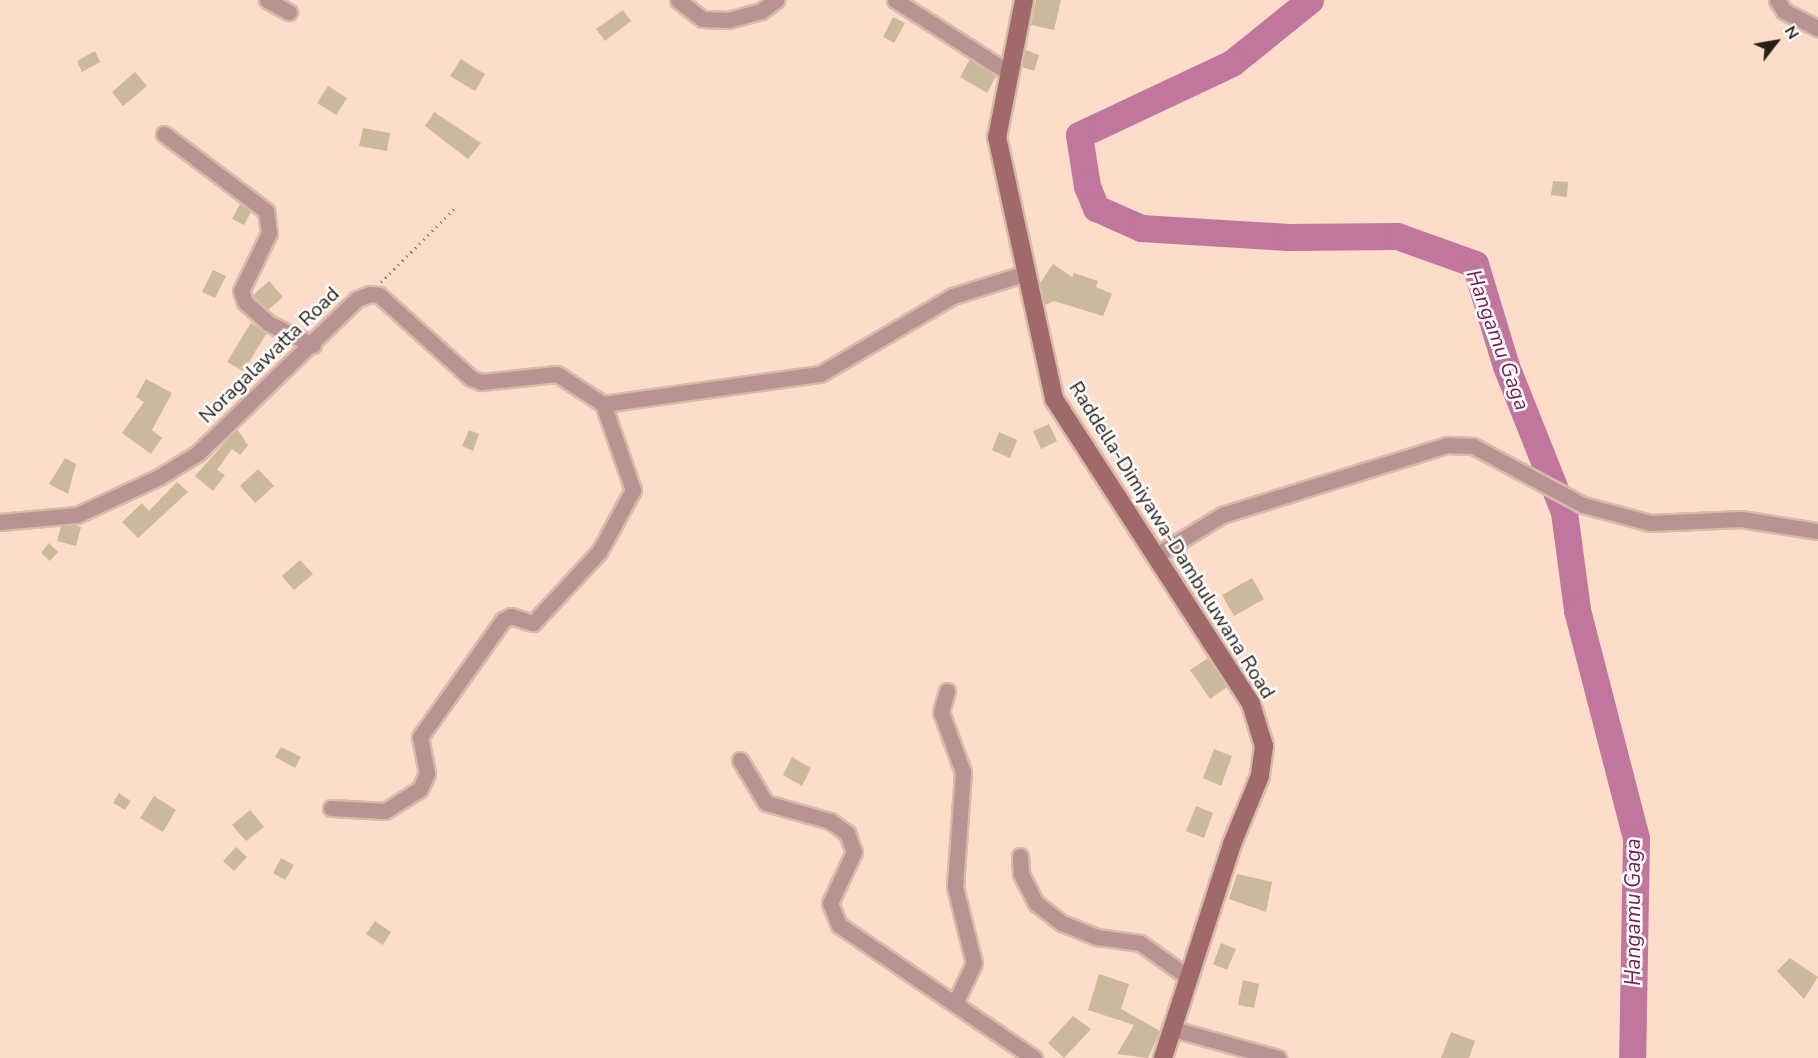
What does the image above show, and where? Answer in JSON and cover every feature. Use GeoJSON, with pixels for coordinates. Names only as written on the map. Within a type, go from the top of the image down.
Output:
{"type":"FeatureCollection","features":[{"type":"Feature","properties":{"kind":"street"},"geometry":{"type":"LineString","coordinates":[[267,0],[289,12]]}},
{"type":"Feature","properties":{"kind":"street"},"geometry":{"type":"LineString","coordinates":[[678,0],[702,19],[728,20],[761,11],[776,0]]}},
{"type":"Feature","properties":{"kind":"street"},"geometry":{"type":"LineString","coordinates":[[895,0],[1006,71]]}},
{"type":"Feature","properties":{"kind":"street","name":"Raddella-Dimiyawa-Dambuluwana Road"},"geometry":{"type":"LineString","coordinates":[[1024,0],[1006,71],[997,137],[1023,274],[1054,399],[1251,704],[1264,746],[1260,776],[1188,977],[1163,1058]]}},
{"type":"Feature","properties":{"kind":"street"},"geometry":{"type":"LineString","coordinates":[[1777,0],[1792,17],[1818,28]]}},
{"type":"Feature","properties":{"kind":"street"},"geometry":{"type":"LineString","coordinates":[[164,134],[266,211],[269,233],[241,291],[244,303],[268,323],[313,345]]}},
{"type":"Feature","properties":{"kind":"street"},"geometry":{"type":"LineString","coordinates":[[331,808],[384,811],[420,789],[427,772],[420,737],[503,620],[511,616],[533,623],[599,552],[633,490],[603,404],[820,374],[953,296],[1023,274]]}},
{"type":"Feature","properties":{"kind":"street","name":"Noragalawatta Road"},"geometry":{"type":"LineString","coordinates":[[0,522],[77,515],[159,477],[198,453],[313,345],[357,299],[370,294],[379,295],[471,378],[481,382],[557,374],[603,404]]}},
{"type":"Feature","properties":{"kind":"street"},"geometry":{"type":"LineString","coordinates":[[1155,556],[1222,515],[1447,445],[1473,446],[1528,480],[1583,505],[1650,523],[1741,519],[1818,531]]}},
{"type":"Feature","properties":{"kind":"street"},"geometry":{"type":"LineString","coordinates":[[947,691],[941,712],[963,772],[955,887],[974,963],[955,1003]]}},
{"type":"Feature","properties":{"kind":"street"},"geometry":{"type":"LineString","coordinates":[[740,760],[766,803],[830,821],[847,833],[854,852],[830,903],[839,926],[1034,1058]]}},
{"type":"Feature","properties":{"kind":"street"},"geometry":{"type":"LineString","coordinates":[[1020,856],[1021,874],[1036,903],[1062,923],[1097,937],[1140,943],[1188,977]]}},
{"type":"Feature","properties":{"kind":"street"},"geometry":{"type":"LineString","coordinates":[[1173,1029],[1278,1058]]}},
{"type":"Feature","properties":{"kind":"path"},"geometry":{"type":"LineString","coordinates":[[370,294],[456,207]]}},
{"type":"Feature","properties":{"kind":"building"},"geometry":{"type":"Polygon","coordinates":[[[1036,0],[1061,0],[1054,30],[1031,25],[1036,0]]]}},
{"type":"Feature","properties":{"kind":"building"},"geometry":{"type":"Polygon","coordinates":[[[623,10],[631,21],[605,41],[596,29],[623,10]]]}},
{"type":"Feature","properties":{"kind":"building"},"geometry":{"type":"Polygon","coordinates":[[[893,17],[905,23],[894,43],[883,37],[893,17]]]}},
{"type":"Feature","properties":{"kind":"building"},"geometry":{"type":"Polygon","coordinates":[[[1026,50],[1039,55],[1034,71],[1022,67],[1026,50]]]}},
{"type":"Feature","properties":{"kind":"building"},"geometry":{"type":"Polygon","coordinates":[[[95,51],[100,62],[82,72],[77,61],[95,51]]]}},
{"type":"Feature","properties":{"kind":"building"},"geometry":{"type":"Polygon","coordinates":[[[461,59],[485,74],[475,91],[450,76],[461,59]]]}},
{"type":"Feature","properties":{"kind":"building"},"geometry":{"type":"Polygon","coordinates":[[[970,59],[996,76],[987,93],[960,77],[970,59]]]}},
{"type":"Feature","properties":{"kind":"building"},"geometry":{"type":"Polygon","coordinates":[[[135,72],[147,86],[123,106],[112,92],[135,72]]]}},
{"type":"Feature","properties":{"kind":"building"},"geometry":{"type":"Polygon","coordinates":[[[328,86],[347,98],[336,115],[317,103],[328,86]]]}},
{"type":"Feature","properties":{"kind":"building"},"geometry":{"type":"Polygon","coordinates":[[[434,112],[481,143],[468,159],[425,126],[434,112]]]}},
{"type":"Feature","properties":{"kind":"building"},"geometry":{"type":"Polygon","coordinates":[[[363,128],[390,133],[387,151],[359,146],[363,128]]]}},
{"type":"Feature","properties":{"kind":"building"},"geometry":{"type":"Polygon","coordinates":[[[1553,181],[1568,182],[1567,197],[1551,195],[1553,181]]]}},
{"type":"Feature","properties":{"kind":"building"},"geometry":{"type":"Polygon","coordinates":[[[240,204],[251,212],[244,225],[232,219],[240,204]]]}},
{"type":"Feature","properties":{"kind":"building"},"geometry":{"type":"Polygon","coordinates":[[[1053,264],[1072,277],[1074,273],[1098,281],[1096,287],[1112,294],[1103,316],[1054,301],[1045,305],[1040,283],[1053,264]]]}},
{"type":"Feature","properties":{"kind":"building"},"geometry":{"type":"Polygon","coordinates":[[[213,270],[226,276],[215,298],[202,292],[213,270]]]}},
{"type":"Feature","properties":{"kind":"building"},"geometry":{"type":"Polygon","coordinates":[[[269,281],[283,297],[268,310],[253,295],[269,281]]]}},
{"type":"Feature","properties":{"kind":"building"},"geometry":{"type":"Polygon","coordinates":[[[251,323],[267,333],[243,371],[227,362],[251,323]]]}},
{"type":"Feature","properties":{"kind":"building"},"geometry":{"type":"Polygon","coordinates":[[[146,379],[172,393],[152,430],[162,438],[151,454],[122,433],[144,402],[136,397],[146,379]]]}},
{"type":"Feature","properties":{"kind":"building"},"geometry":{"type":"Polygon","coordinates":[[[1049,424],[1057,441],[1041,449],[1033,431],[1049,424]]]}},
{"type":"Feature","properties":{"kind":"building"},"geometry":{"type":"Polygon","coordinates":[[[237,429],[248,445],[240,455],[232,449],[217,470],[225,475],[213,491],[195,476],[237,429]]]}},
{"type":"Feature","properties":{"kind":"building"},"geometry":{"type":"Polygon","coordinates":[[[469,430],[479,434],[473,451],[462,446],[469,430]]]}},
{"type":"Feature","properties":{"kind":"building"},"geometry":{"type":"Polygon","coordinates":[[[999,432],[1017,440],[1010,458],[992,450],[999,432]]]}},
{"type":"Feature","properties":{"kind":"building"},"geometry":{"type":"Polygon","coordinates":[[[65,458],[76,464],[68,494],[49,484],[65,458]]]}},
{"type":"Feature","properties":{"kind":"building"},"geometry":{"type":"Polygon","coordinates":[[[258,469],[274,486],[255,503],[240,486],[258,469]]]}},
{"type":"Feature","properties":{"kind":"building"},"geometry":{"type":"Polygon","coordinates":[[[177,482],[188,492],[138,538],[122,522],[142,503],[149,511],[177,482]]]}},
{"type":"Feature","properties":{"kind":"building"},"geometry":{"type":"Polygon","coordinates":[[[61,526],[81,527],[76,546],[57,541],[61,526]]]}},
{"type":"Feature","properties":{"kind":"building"},"geometry":{"type":"Polygon","coordinates":[[[49,543],[58,552],[50,561],[41,553],[49,543]]]}},
{"type":"Feature","properties":{"kind":"building"},"geometry":{"type":"Polygon","coordinates":[[[300,560],[313,574],[294,590],[282,576],[300,560]]]}},
{"type":"Feature","properties":{"kind":"building"},"geometry":{"type":"Polygon","coordinates":[[[1252,578],[1264,599],[1234,616],[1222,595],[1252,578]]]}},
{"type":"Feature","properties":{"kind":"building"},"geometry":{"type":"Polygon","coordinates":[[[1208,658],[1227,687],[1210,699],[1190,670],[1208,658]]]}},
{"type":"Feature","properties":{"kind":"building"},"geometry":{"type":"Polygon","coordinates":[[[281,747],[301,757],[295,768],[275,757],[281,747]]]}},
{"type":"Feature","properties":{"kind":"building"},"geometry":{"type":"Polygon","coordinates":[[[1214,749],[1232,756],[1221,786],[1203,778],[1214,749]]]}},
{"type":"Feature","properties":{"kind":"building"},"geometry":{"type":"Polygon","coordinates":[[[792,757],[811,768],[802,786],[783,775],[792,757]]]}},
{"type":"Feature","properties":{"kind":"building"},"geometry":{"type":"Polygon","coordinates":[[[119,793],[131,801],[125,810],[113,803],[119,793]]]}},
{"type":"Feature","properties":{"kind":"building"},"geometry":{"type":"Polygon","coordinates":[[[154,796],[176,810],[163,832],[140,818],[154,796]]]}},
{"type":"Feature","properties":{"kind":"building"},"geometry":{"type":"Polygon","coordinates":[[[1196,806],[1213,813],[1204,838],[1186,831],[1196,806]]]}},
{"type":"Feature","properties":{"kind":"building"},"geometry":{"type":"Polygon","coordinates":[[[250,810],[264,827],[246,841],[232,825],[250,810]]]}},
{"type":"Feature","properties":{"kind":"building"},"geometry":{"type":"Polygon","coordinates":[[[236,847],[247,857],[234,871],[223,861],[236,847]]]}},
{"type":"Feature","properties":{"kind":"building"},"geometry":{"type":"Polygon","coordinates":[[[281,858],[294,865],[285,880],[273,873],[281,858]]]}},
{"type":"Feature","properties":{"kind":"building"},"geometry":{"type":"Polygon","coordinates":[[[1237,874],[1272,882],[1266,912],[1229,899],[1237,874]]]}},
{"type":"Feature","properties":{"kind":"building"},"geometry":{"type":"Polygon","coordinates":[[[375,921],[391,932],[383,945],[366,934],[375,921]]]}},
{"type":"Feature","properties":{"kind":"building"},"geometry":{"type":"Polygon","coordinates":[[[1221,943],[1236,949],[1227,970],[1213,964],[1221,943]]]}},
{"type":"Feature","properties":{"kind":"building"},"geometry":{"type":"Polygon","coordinates":[[[1790,958],[1818,977],[1804,999],[1777,971],[1790,958]]]}},
{"type":"Feature","properties":{"kind":"building"},"geometry":{"type":"Polygon","coordinates":[[[1099,974],[1129,984],[1121,1009],[1160,1031],[1148,1058],[1117,1054],[1134,1025],[1088,1010],[1099,974]]]}},
{"type":"Feature","properties":{"kind":"building"},"geometry":{"type":"Polygon","coordinates":[[[1243,980],[1259,984],[1254,1008],[1238,1005],[1243,980]]]}},
{"type":"Feature","properties":{"kind":"building"},"geometry":{"type":"Polygon","coordinates":[[[1073,1016],[1091,1029],[1064,1058],[1048,1043],[1073,1016]]]}},
{"type":"Feature","properties":{"kind":"building"},"geometry":{"type":"Polygon","coordinates":[[[1451,1032],[1475,1041],[1469,1058],[1441,1058],[1451,1032]]]}},
{"type":"Feature","properties":{"kind":"waterway","name":"Hangamu Gaga"},"geometry":{"type":"LineString","coordinates":[[1310,0],[1232,63],[1079,135],[1087,186],[1096,208],[1141,228],[1289,237],[1397,236],[1475,264],[1506,366],[1564,512],[1577,610],[1636,838],[1632,1058]]}}]}
